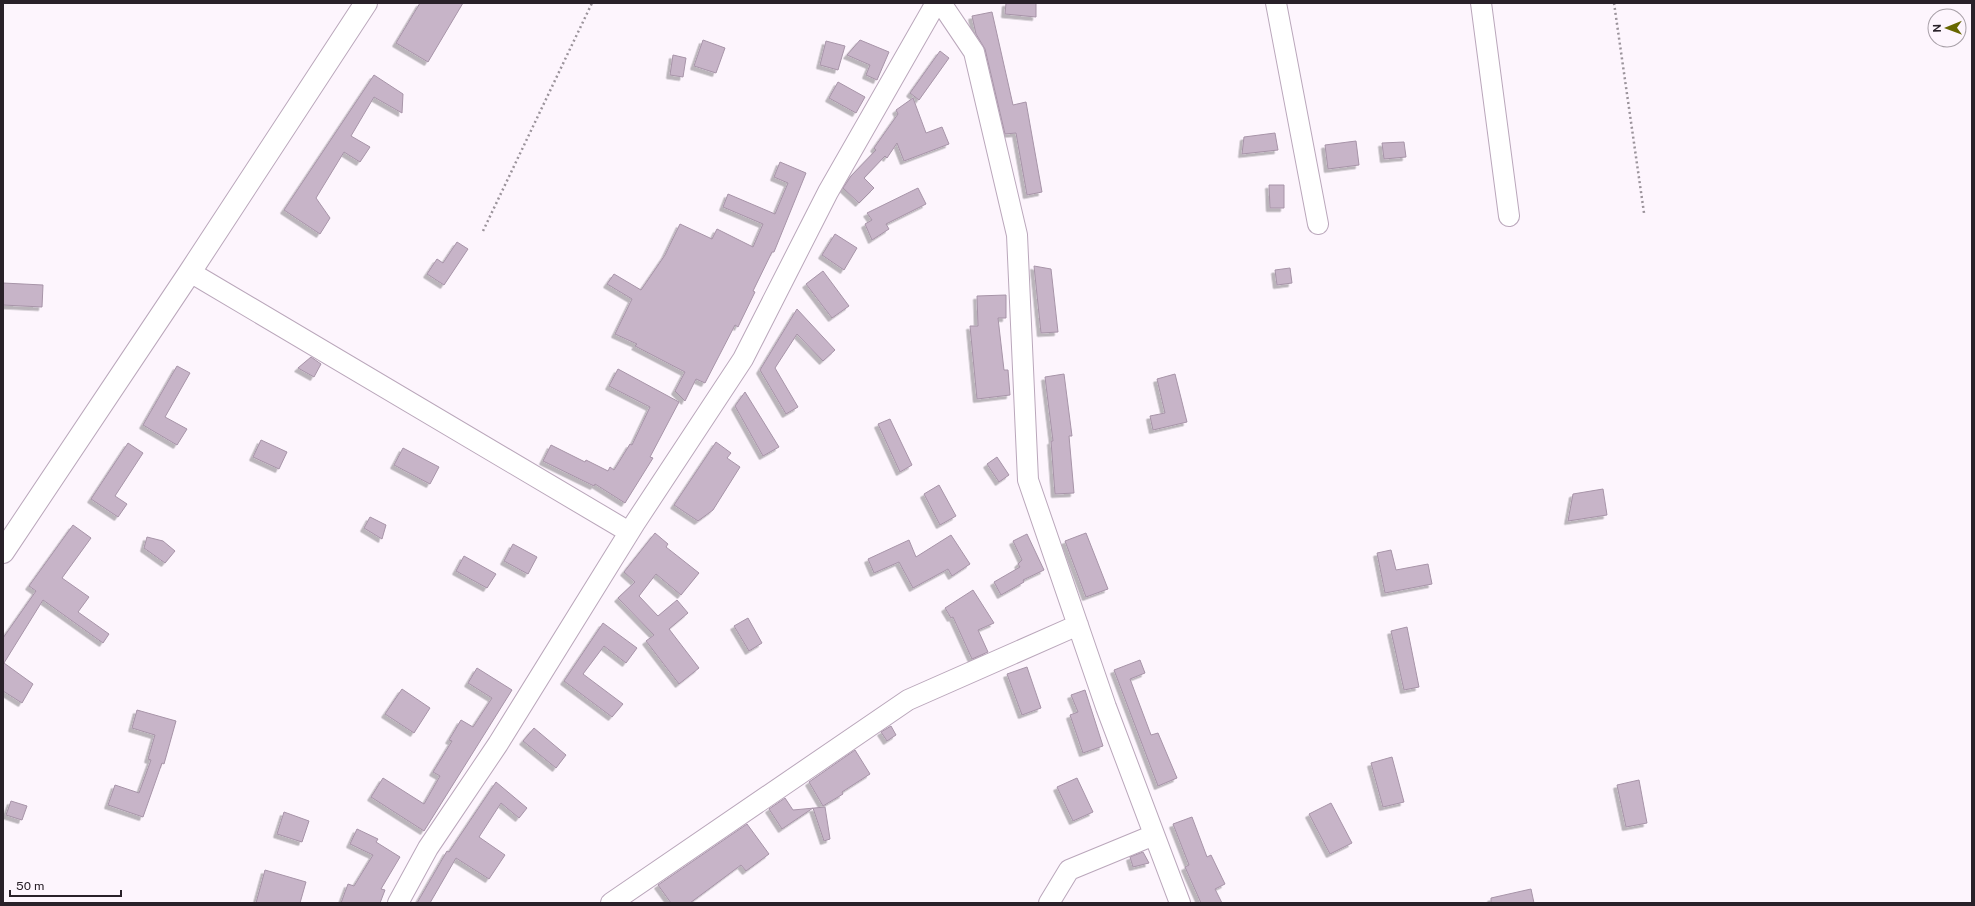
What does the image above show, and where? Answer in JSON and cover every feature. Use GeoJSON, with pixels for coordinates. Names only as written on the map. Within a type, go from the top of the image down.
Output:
{"type":"FeatureCollection","features":[{"type":"Feature","properties":{"kind":"main road"},"geometry":{"type":"LineString","coordinates":[[3,552],[190,272],[366,3]]}},
{"type":"Feature","properties":{"kind":"street"},"geometry":{"type":"LineString","coordinates":[[398,903],[428,848],[498,744],[629,532],[743,359],[828,192],[936,3]]}},
{"type":"Feature","properties":{"kind":"street"},"geometry":{"type":"LineString","coordinates":[[941,3],[974,52],[1017,235],[1028,480],[1106,707],[1180,903]]}},
{"type":"Feature","properties":{"kind":"street"},"geometry":{"type":"LineString","coordinates":[[1276,3],[1318,224]]}},
{"type":"Feature","properties":{"kind":"street"},"geometry":{"type":"LineString","coordinates":[[1481,3],[1509,216]]}},
{"type":"Feature","properties":{"kind":"street"},"geometry":{"type":"LineString","coordinates":[[190,272],[629,532]]}},
{"type":"Feature","properties":{"kind":"street"},"geometry":{"type":"LineString","coordinates":[[611,903],[908,700],[1078,625]]}},
{"type":"Feature","properties":{"kind":"street"},"geometry":{"type":"LineString","coordinates":[[1049,903],[1069,870],[1154,835]]}},
{"type":"Feature","properties":{"kind":"path"},"geometry":{"type":"LineString","coordinates":[[483,231],[592,3]]}},
{"type":"Feature","properties":{"kind":"path"},"geometry":{"type":"LineString","coordinates":[[1614,3],[1644,214]]}},
{"type":"Feature","properties":{"kind":"building"},"geometry":{"type":"Polygon","coordinates":[[[420,3],[463,3],[428,62],[396,43],[420,3]]]}},
{"type":"Feature","properties":{"kind":"building"},"geometry":{"type":"Polygon","coordinates":[[[1006,3],[1036,3],[1036,17],[1005,14],[1006,3]]]}},
{"type":"Feature","properties":{"kind":"building"},"geometry":{"type":"Polygon","coordinates":[[[992,12],[1013,105],[1026,102],[1042,192],[1027,195],[1016,133],[1005,134],[985,49],[976,34],[972,16],[992,12]]]}},
{"type":"Feature","properties":{"kind":"building"},"geometry":{"type":"Polygon","coordinates":[[[703,40],[725,48],[716,73],[694,66],[703,40]]]}},
{"type":"Feature","properties":{"kind":"building"},"geometry":{"type":"Polygon","coordinates":[[[860,40],[889,52],[877,80],[866,75],[870,65],[847,55],[860,40]]]}},
{"type":"Feature","properties":{"kind":"building"},"geometry":{"type":"Polygon","coordinates":[[[826,41],[845,46],[838,70],[820,65],[826,41]]]}},
{"type":"Feature","properties":{"kind":"building"},"geometry":{"type":"Polygon","coordinates":[[[940,51],[949,58],[919,100],[910,93],[940,51]]]}},
{"type":"Feature","properties":{"kind":"building"},"geometry":{"type":"Polygon","coordinates":[[[673,55],[686,58],[683,77],[670,75],[673,55]]]}},
{"type":"Feature","properties":{"kind":"building"},"geometry":{"type":"Polygon","coordinates":[[[374,75],[403,94],[402,113],[374,97],[351,136],[370,147],[360,162],[344,152],[316,198],[330,218],[320,234],[284,210],[374,75]]]}},
{"type":"Feature","properties":{"kind":"building"},"geometry":{"type":"Polygon","coordinates":[[[838,82],[865,97],[856,113],[829,98],[838,82]]]}},
{"type":"Feature","properties":{"kind":"building"},"geometry":{"type":"Polygon","coordinates":[[[913,98],[926,133],[942,127],[949,144],[904,161],[897,143],[887,158],[885,156],[864,178],[874,188],[859,203],[843,188],[851,176],[876,150],[874,148],[898,114],[896,110],[913,98]]]}},
{"type":"Feature","properties":{"kind":"building"},"geometry":{"type":"Polygon","coordinates":[[[1275,133],[1278,150],[1242,154],[1244,137],[1275,133]]]}},
{"type":"Feature","properties":{"kind":"building"},"geometry":{"type":"Polygon","coordinates":[[[1356,141],[1359,165],[1328,169],[1325,145],[1356,141]]]}},
{"type":"Feature","properties":{"kind":"building"},"geometry":{"type":"Polygon","coordinates":[[[1404,142],[1406,157],[1384,159],[1382,143],[1404,142]]]}},
{"type":"Feature","properties":{"kind":"building"},"geometry":{"type":"Polygon","coordinates":[[[780,162],[806,173],[774,252],[772,252],[753,291],[755,292],[738,327],[735,325],[705,383],[696,379],[685,401],[675,391],[685,372],[635,346],[637,344],[615,334],[632,299],[607,284],[614,274],[641,290],[665,255],[680,224],[712,239],[717,229],[753,247],[763,224],[723,207],[728,194],[775,214],[788,183],[774,177],[780,162]]]}},
{"type":"Feature","properties":{"kind":"building"},"geometry":{"type":"Polygon","coordinates":[[[1269,185],[1284,185],[1284,208],[1270,208],[1269,185]]]}},
{"type":"Feature","properties":{"kind":"building"},"geometry":{"type":"Polygon","coordinates":[[[918,188],[926,204],[886,224],[889,229],[872,240],[865,224],[872,220],[867,213],[918,188]]]}},
{"type":"Feature","properties":{"kind":"building"},"geometry":{"type":"Polygon","coordinates":[[[835,234],[857,248],[844,270],[822,255],[835,234]]]}},
{"type":"Feature","properties":{"kind":"building"},"geometry":{"type":"Polygon","coordinates":[[[457,242],[468,249],[444,285],[427,274],[437,259],[443,263],[457,242]]]}},
{"type":"Feature","properties":{"kind":"building"},"geometry":{"type":"Polygon","coordinates":[[[1034,266],[1051,269],[1058,332],[1041,333],[1034,266]]]}},
{"type":"Feature","properties":{"kind":"building"},"geometry":{"type":"Polygon","coordinates":[[[1290,268],[1292,283],[1277,285],[1275,270],[1290,268]]]}},
{"type":"Feature","properties":{"kind":"building"},"geometry":{"type":"Polygon","coordinates":[[[823,271],[849,306],[832,318],[806,284],[823,271]]]}},
{"type":"Feature","properties":{"kind":"building"},"geometry":{"type":"Polygon","coordinates":[[[3,283],[43,285],[42,307],[3,305],[3,283]]]}},
{"type":"Feature","properties":{"kind":"building"},"geometry":{"type":"Polygon","coordinates":[[[1006,295],[1006,318],[998,318],[1004,370],[1008,370],[1010,395],[977,399],[970,326],[978,326],[977,296],[1006,295]]]}},
{"type":"Feature","properties":{"kind":"building"},"geometry":{"type":"Polygon","coordinates":[[[797,309],[835,350],[823,361],[797,334],[775,368],[798,407],[786,414],[760,370],[797,309]]]}},
{"type":"Feature","properties":{"kind":"building"},"geometry":{"type":"Polygon","coordinates":[[[311,357],[321,364],[314,377],[298,368],[311,357]]]}},
{"type":"Feature","properties":{"kind":"building"},"geometry":{"type":"Polygon","coordinates":[[[177,366],[190,373],[165,417],[187,429],[177,445],[143,425],[177,366]]]}},
{"type":"Feature","properties":{"kind":"building"},"geometry":{"type":"Polygon","coordinates":[[[618,369],[679,402],[650,457],[653,458],[625,503],[595,484],[594,486],[543,461],[551,445],[585,462],[586,460],[608,471],[610,467],[614,470],[630,444],[632,445],[650,407],[609,386],[618,369]]]}},
{"type":"Feature","properties":{"kind":"building"},"geometry":{"type":"Polygon","coordinates":[[[1064,374],[1072,436],[1069,436],[1074,493],[1055,494],[1051,441],[1053,441],[1045,377],[1064,374]]]}},
{"type":"Feature","properties":{"kind":"building"},"geometry":{"type":"Polygon","coordinates":[[[1175,374],[1187,422],[1153,430],[1150,416],[1165,413],[1157,379],[1175,374]]]}},
{"type":"Feature","properties":{"kind":"building"},"geometry":{"type":"Polygon","coordinates":[[[745,392],[779,447],[763,456],[735,406],[745,392]]]}},
{"type":"Feature","properties":{"kind":"building"},"geometry":{"type":"Polygon","coordinates":[[[890,419],[912,465],[900,472],[878,424],[890,419]]]}},
{"type":"Feature","properties":{"kind":"building"},"geometry":{"type":"Polygon","coordinates":[[[261,440],[287,452],[279,469],[253,457],[261,440]]]}},
{"type":"Feature","properties":{"kind":"building"},"geometry":{"type":"Polygon","coordinates":[[[716,442],[731,453],[727,458],[740,467],[713,510],[698,521],[674,505],[716,442]]]}},
{"type":"Feature","properties":{"kind":"building"},"geometry":{"type":"Polygon","coordinates":[[[128,443],[143,453],[115,496],[127,504],[118,517],[91,499],[128,443]]]}},
{"type":"Feature","properties":{"kind":"building"},"geometry":{"type":"Polygon","coordinates":[[[403,448],[439,467],[430,484],[394,465],[403,448]]]}},
{"type":"Feature","properties":{"kind":"building"},"geometry":{"type":"Polygon","coordinates":[[[997,457],[1009,475],[999,482],[987,464],[997,457]]]}},
{"type":"Feature","properties":{"kind":"building"},"geometry":{"type":"Polygon","coordinates":[[[939,485],[956,516],[940,525],[924,494],[939,485]]]}},
{"type":"Feature","properties":{"kind":"building"},"geometry":{"type":"Polygon","coordinates":[[[1603,489],[1607,515],[1568,521],[1573,494],[1603,489]]]}},
{"type":"Feature","properties":{"kind":"building"},"geometry":{"type":"Polygon","coordinates":[[[370,517],[386,525],[382,539],[364,528],[370,517]]]}},
{"type":"Feature","properties":{"kind":"building"},"geometry":{"type":"Polygon","coordinates":[[[73,525],[91,538],[62,578],[89,597],[78,612],[109,634],[103,643],[43,600],[4,663],[33,684],[22,703],[3,691],[3,638],[36,591],[29,586],[73,525]]]}},
{"type":"Feature","properties":{"kind":"building"},"geometry":{"type":"Polygon","coordinates":[[[655,533],[668,544],[666,547],[699,573],[681,595],[656,574],[639,596],[658,616],[677,600],[688,613],[669,629],[699,668],[679,684],[646,641],[654,635],[618,598],[635,582],[624,572],[655,533]]]}},
{"type":"Feature","properties":{"kind":"building"},"geometry":{"type":"Polygon","coordinates":[[[1086,533],[1108,589],[1086,597],[1065,541],[1086,533]]]}},
{"type":"Feature","properties":{"kind":"building"},"geometry":{"type":"Polygon","coordinates":[[[1027,534],[1044,570],[1023,580],[1024,582],[1001,595],[994,582],[1020,567],[1018,564],[1022,560],[1013,541],[1027,534]]]}},
{"type":"Feature","properties":{"kind":"building"},"geometry":{"type":"Polygon","coordinates":[[[951,535],[970,564],[952,576],[948,569],[913,588],[899,562],[874,573],[868,559],[909,540],[916,557],[951,535]]]}},
{"type":"Feature","properties":{"kind":"building"},"geometry":{"type":"Polygon","coordinates":[[[147,537],[163,541],[175,551],[165,563],[144,548],[147,537]]]}},
{"type":"Feature","properties":{"kind":"building"},"geometry":{"type":"Polygon","coordinates":[[[513,544],[537,557],[528,574],[504,561],[513,544]]]}},
{"type":"Feature","properties":{"kind":"building"},"geometry":{"type":"Polygon","coordinates":[[[1391,550],[1396,570],[1428,564],[1432,584],[1385,593],[1377,553],[1391,550]]]}},
{"type":"Feature","properties":{"kind":"building"},"geometry":{"type":"Polygon","coordinates":[[[464,556],[496,574],[487,588],[456,571],[464,556]]]}},
{"type":"Feature","properties":{"kind":"building"},"geometry":{"type":"Polygon","coordinates":[[[973,590],[994,623],[978,630],[988,652],[972,659],[953,617],[951,618],[945,608],[973,590]]]}},
{"type":"Feature","properties":{"kind":"building"},"geometry":{"type":"Polygon","coordinates":[[[748,618],[762,643],[749,651],[734,626],[748,618]]]}},
{"type":"Feature","properties":{"kind":"building"},"geometry":{"type":"Polygon","coordinates":[[[603,623],[637,648],[626,663],[604,646],[583,674],[623,704],[612,717],[564,681],[603,623]]]}},
{"type":"Feature","properties":{"kind":"building"},"geometry":{"type":"Polygon","coordinates":[[[1407,627],[1419,687],[1404,690],[1391,631],[1407,627]]]}},
{"type":"Feature","properties":{"kind":"building"},"geometry":{"type":"Polygon","coordinates":[[[1140,660],[1145,673],[1130,679],[1151,735],[1158,733],[1177,778],[1158,786],[1114,670],[1140,660]]]}},
{"type":"Feature","properties":{"kind":"building"},"geometry":{"type":"Polygon","coordinates":[[[1027,667],[1041,708],[1022,715],[1007,674],[1027,667]]]}},
{"type":"Feature","properties":{"kind":"building"},"geometry":{"type":"Polygon","coordinates":[[[477,668],[512,690],[424,831],[371,797],[383,778],[424,804],[440,776],[433,772],[452,741],[449,740],[461,720],[473,727],[492,698],[468,683],[477,668]]]}},
{"type":"Feature","properties":{"kind":"building"},"geometry":{"type":"Polygon","coordinates":[[[402,689],[430,708],[414,733],[385,714],[402,689]]]}},
{"type":"Feature","properties":{"kind":"building"},"geometry":{"type":"Polygon","coordinates":[[[1085,690],[1103,746],[1083,753],[1070,715],[1078,712],[1071,695],[1085,690]]]}},
{"type":"Feature","properties":{"kind":"building"},"geometry":{"type":"Polygon","coordinates":[[[137,710],[176,721],[164,764],[162,763],[143,817],[108,805],[115,785],[139,793],[151,760],[148,759],[155,735],[132,728],[137,710]]]}},
{"type":"Feature","properties":{"kind":"building"},"geometry":{"type":"Polygon","coordinates":[[[891,726],[896,735],[887,741],[881,732],[891,726]]]}},
{"type":"Feature","properties":{"kind":"building"},"geometry":{"type":"Polygon","coordinates":[[[534,728],[566,755],[556,768],[523,741],[534,728]]]}},
{"type":"Feature","properties":{"kind":"building"},"geometry":{"type":"Polygon","coordinates":[[[855,750],[870,774],[842,792],[843,794],[823,806],[809,782],[855,750]]]}},
{"type":"Feature","properties":{"kind":"building"},"geometry":{"type":"Polygon","coordinates":[[[1392,757],[1404,802],[1383,807],[1371,763],[1392,757]]]}},
{"type":"Feature","properties":{"kind":"building"},"geometry":{"type":"Polygon","coordinates":[[[1077,778],[1093,812],[1073,821],[1057,787],[1077,778]]]}},
{"type":"Feature","properties":{"kind":"building"},"geometry":{"type":"Polygon","coordinates":[[[1639,780],[1647,823],[1626,827],[1617,785],[1639,780]]]}},
{"type":"Feature","properties":{"kind":"building"},"geometry":{"type":"Polygon","coordinates":[[[496,782],[527,808],[519,818],[501,803],[479,837],[505,855],[489,879],[456,858],[430,903],[417,903],[447,851],[449,852],[496,782]]]}},
{"type":"Feature","properties":{"kind":"building"},"geometry":{"type":"Polygon","coordinates":[[[785,798],[793,810],[813,808],[782,829],[769,809],[785,798]]]}},
{"type":"Feature","properties":{"kind":"building"},"geometry":{"type":"Polygon","coordinates":[[[11,801],[27,806],[22,820],[6,815],[11,801]]]}},
{"type":"Feature","properties":{"kind":"building"},"geometry":{"type":"Polygon","coordinates":[[[1331,803],[1352,843],[1330,854],[1309,814],[1331,803]]]}},
{"type":"Feature","properties":{"kind":"building"},"geometry":{"type":"Polygon","coordinates":[[[825,807],[830,839],[824,841],[813,808],[825,807]]]}},
{"type":"Feature","properties":{"kind":"building"},"geometry":{"type":"Polygon","coordinates":[[[284,812],[309,821],[302,842],[277,834],[284,812]]]}},
{"type":"Feature","properties":{"kind":"building"},"geometry":{"type":"Polygon","coordinates":[[[1192,817],[1207,857],[1211,855],[1225,884],[1215,889],[1222,903],[1201,903],[1185,867],[1189,865],[1173,824],[1192,817]]]}},
{"type":"Feature","properties":{"kind":"building"},"geometry":{"type":"Polygon","coordinates":[[[747,824],[769,854],[746,871],[741,865],[690,903],[671,903],[658,885],[747,824]]]}},
{"type":"Feature","properties":{"kind":"building"},"geometry":{"type":"Polygon","coordinates":[[[357,829],[378,839],[376,842],[400,857],[381,889],[385,890],[380,903],[341,903],[348,884],[354,886],[373,855],[350,844],[357,829]]]}},
{"type":"Feature","properties":{"kind":"building"},"geometry":{"type":"Polygon","coordinates":[[[1143,852],[1149,863],[1133,867],[1130,857],[1143,852]]]}},
{"type":"Feature","properties":{"kind":"building"},"geometry":{"type":"Polygon","coordinates":[[[265,870],[306,882],[300,903],[256,903],[265,870]]]}},
{"type":"Feature","properties":{"kind":"building"},"geometry":{"type":"Polygon","coordinates":[[[1531,889],[1534,903],[1491,903],[1491,898],[1531,889]]]}}]}
